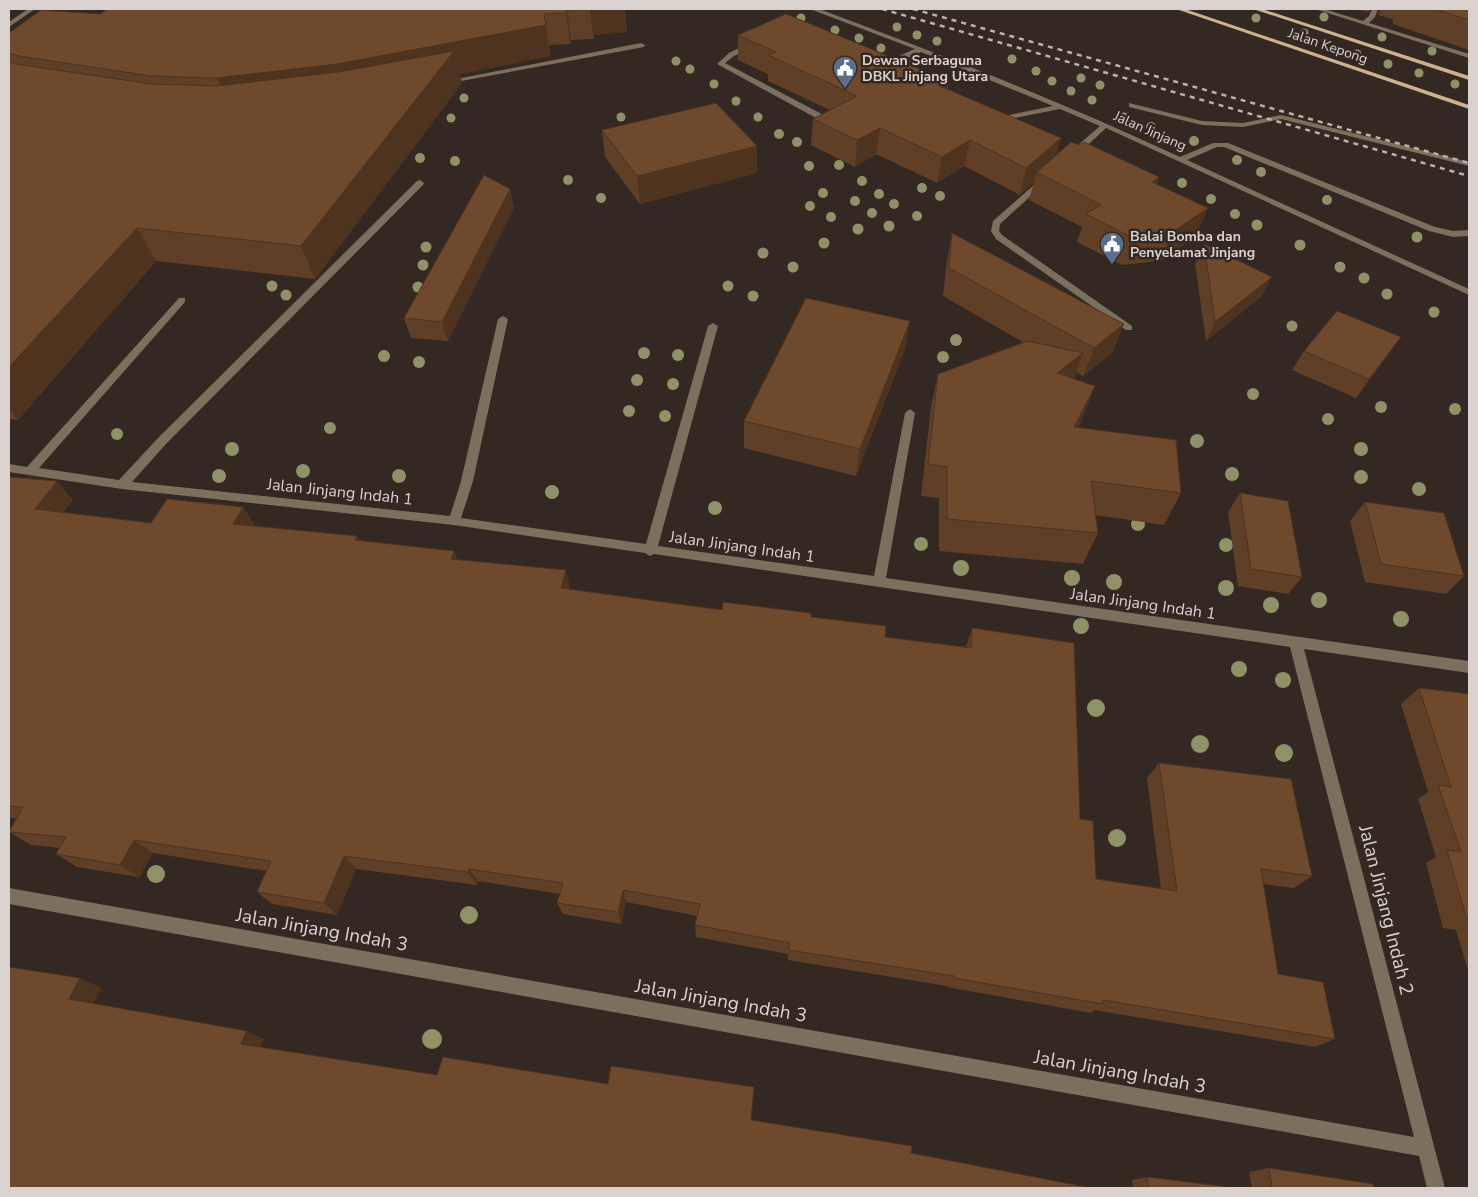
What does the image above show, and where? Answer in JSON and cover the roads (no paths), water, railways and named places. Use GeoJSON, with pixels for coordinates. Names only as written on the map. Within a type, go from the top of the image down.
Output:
{"type":"FeatureCollection","features":[{"type":"Feature","properties":{"kind":"main road","name":"Jalan Kepong"},"geometry":{"type":"LineString","coordinates":[[1179,9],[1469,107]]}},
{"type":"Feature","properties":{"kind":"main road","name":"Jalan Kepong"},"geometry":{"type":"LineString","coordinates":[[1256,9],[1469,78]]}},
{"type":"Feature","properties":{"kind":"street"},"geometry":{"type":"LineString","coordinates":[[9,25],[32,9]]}},
{"type":"Feature","properties":{"kind":"street","name":"Jalan Jinjang"},"geometry":{"type":"LineString","coordinates":[[813,9],[1105,125],[1469,292]]}},
{"type":"Feature","properties":{"kind":"street"},"geometry":{"type":"LineString","coordinates":[[1318,9],[1469,56]]}},
{"type":"Feature","properties":{"kind":"street"},"geometry":{"type":"LineString","coordinates":[[1364,23],[1372,17],[1375,9]]}},
{"type":"Feature","properties":{"kind":"street"},"geometry":{"type":"LineString","coordinates":[[758,42],[732,54],[724,59],[721,64],[830,122]]}},
{"type":"Feature","properties":{"kind":"street"},"geometry":{"type":"LineString","coordinates":[[441,83],[641,45]]}},
{"type":"Feature","properties":{"kind":"street"},"geometry":{"type":"LineString","coordinates":[[886,65],[920,50]]}},
{"type":"Feature","properties":{"kind":"street"},"geometry":{"type":"LineString","coordinates":[[876,61],[894,69]]}},
{"type":"Feature","properties":{"kind":"street"},"geometry":{"type":"LineString","coordinates":[[1132,105],[1202,124],[1243,125],[1281,117],[1469,164]]}},
{"type":"Feature","properties":{"kind":"street"},"geometry":{"type":"LineString","coordinates":[[985,110],[1003,119],[1060,107]]}},
{"type":"Feature","properties":{"kind":"street"},"geometry":{"type":"LineString","coordinates":[[1068,158],[1105,125]]}},
{"type":"Feature","properties":{"kind":"street"},"geometry":{"type":"LineString","coordinates":[[1179,160],[1216,145],[1224,146],[1432,229],[1453,234],[1469,233]]}},
{"type":"Feature","properties":{"kind":"street"},"geometry":{"type":"LineString","coordinates":[[1054,171],[996,223],[995,231],[999,237],[1130,328]]}},
{"type":"Feature","properties":{"kind":"street"},"geometry":{"type":"LineString","coordinates":[[122,485],[162,441],[420,183]]}},
{"type":"Feature","properties":{"kind":"street"},"geometry":{"type":"LineString","coordinates":[[31,470],[182,300]]}},
{"type":"Feature","properties":{"kind":"street"},"geometry":{"type":"LineString","coordinates":[[454,522],[467,481],[503,319]]}},
{"type":"Feature","properties":{"kind":"street"},"geometry":{"type":"LineString","coordinates":[[650,551],[713,326]]}},
{"type":"Feature","properties":{"kind":"street"},"geometry":{"type":"LineString","coordinates":[[879,584],[910,413]]}},
{"type":"Feature","properties":{"kind":"street","name":"Jalan Jinjang Indah 1"},"geometry":{"type":"LineString","coordinates":[[9,468],[122,485],[454,522],[879,584],[1469,666]]}},
{"type":"Feature","properties":{"kind":"street","name":"Jalan Jinjang Indah 2"},"geometry":{"type":"LineString","coordinates":[[1296,643],[1436,1188]]}},
{"type":"Feature","properties":{"kind":"street","name":"Jalan Jinjang Indah 3"},"geometry":{"type":"LineString","coordinates":[[9,896],[1426,1148]]}},
{"type":"Feature","properties":{"kind":"railway"},"geometry":{"type":"LineString","coordinates":[[882,9],[1469,176]]}},
{"type":"Feature","properties":{"kind":"railway"},"geometry":{"type":"LineString","coordinates":[[913,9],[1469,163]]}},
{"type":"Feature","properties":{"kind":"place","name":"Dewan Serbaguna DBKL Jinjang Utara"},"geometry":{"type":"Point","coordinates":[845,89]}},
{"type":"Feature","properties":{"kind":"place","name":"Balai Bomba dan Penyelamat Jinjang"},"geometry":{"type":"Point","coordinates":[1112,265]}}]}
